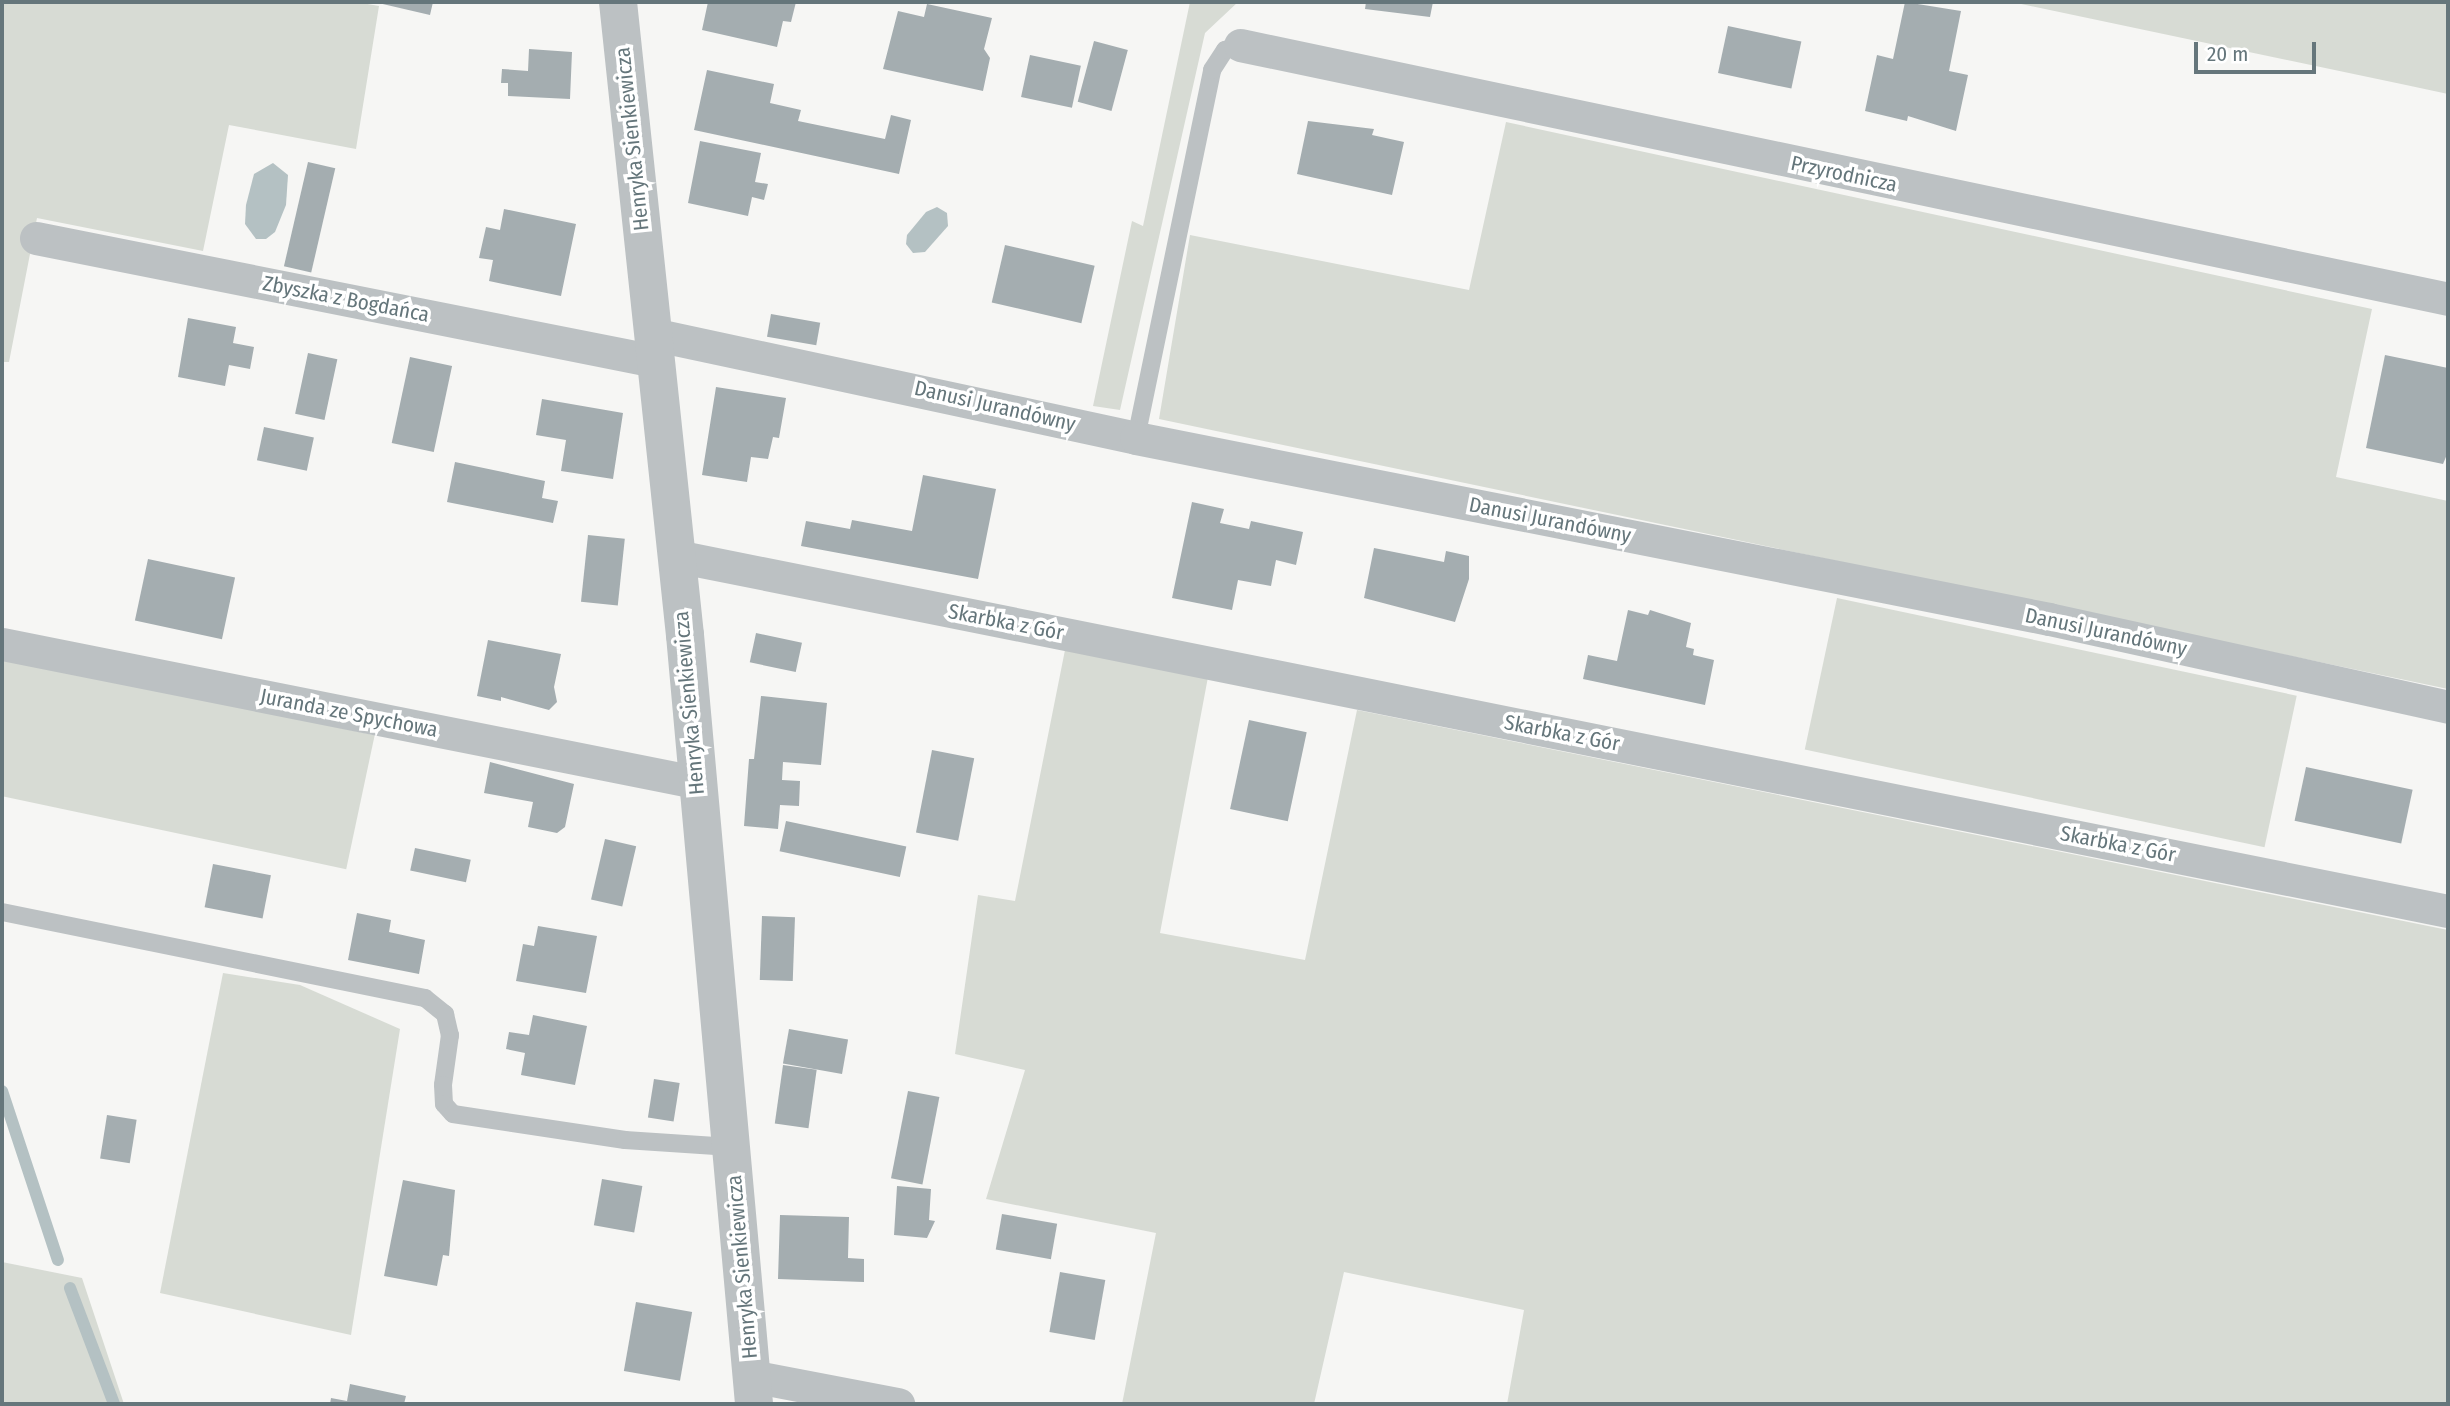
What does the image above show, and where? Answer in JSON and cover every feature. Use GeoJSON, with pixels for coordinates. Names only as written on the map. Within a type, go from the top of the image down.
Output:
{"type":"FeatureCollection","features":[{"type":"Feature","properties":{"kind":"street","name":"Henryka Sienkiewicza"},"geometry":{"type":"LineString","coordinates":[[618,2],[676,556],[753,1390]]}},
{"type":"Feature","properties":{"kind":"street","name":"Przyrodnicza"},"geometry":{"type":"LineString","coordinates":[[1240,45],[2448,299]]}},
{"type":"Feature","properties":{"kind":"street","name":"Zbyszka z Bogdańca"},"geometry":{"type":"LineString","coordinates":[[36,238],[653,347]]}},
{"type":"Feature","properties":{"kind":"street","name":"Danusi Jurandówny"},"geometry":{"type":"LineString","coordinates":[[653,347],[1136,438],[2036,617],[2448,707]]}},
{"type":"Feature","properties":{"kind":"street","name":"Skarbka z Gór"},"geometry":{"type":"LineString","coordinates":[[676,556],[2448,911]]}},
{"type":"Feature","properties":{"kind":"street","name":"Juranda ze Spychowa"},"geometry":{"type":"LineString","coordinates":[[2,644],[695,782]]}},
{"type":"Feature","properties":{"kind":"street"},"geometry":{"type":"LineString","coordinates":[[753,1390],[898,1404]]}},
{"type":"Feature","properties":{"kind":"lane"},"geometry":{"type":"LineString","coordinates":[[1136,438],[1212,70],[1225,50],[1240,45]]}},
{"type":"Feature","properties":{"kind":"lane"},"geometry":{"type":"LineString","coordinates":[[2,912],[425,998],[444,1014],[450,1035],[443,1085],[444,1104],[453,1114],[625,1140],[731,1147]]}},
{"type":"Feature","properties":{"kind":"shaded area"},"geometry":{"type":"Polygon","coordinates":[[[2,2],[356,2],[379,6],[356,149],[229,125],[203,251],[37,218],[9,362],[2,362],[2,2]]]}},
{"type":"Feature","properties":{"kind":"shaded area"},"geometry":{"type":"Polygon","coordinates":[[[1190,2],[1238,2],[1205,33],[1120,410],[1093,406],[1132,221],[1143,226],[1190,2]]]}},
{"type":"Feature","properties":{"kind":"shaded area"},"geometry":{"type":"Polygon","coordinates":[[[2012,2],[2448,2],[2448,94],[2406,85],[2012,2]]]}},
{"type":"Feature","properties":{"kind":"shaded area"},"geometry":{"type":"Polygon","coordinates":[[[1506,122],[2372,309],[2336,477],[2448,501],[2448,689],[1159,419],[1190,235],[1469,290],[1506,122]]]}},
{"type":"Feature","properties":{"kind":"shaded area"},"geometry":{"type":"Polygon","coordinates":[[[273,163],[288,175],[286,205],[275,232],[266,239],[256,239],[245,224],[246,205],[254,174],[273,163]]]}},
{"type":"Feature","properties":{"kind":"shaded area"},"geometry":{"type":"Polygon","coordinates":[[[937,207],[947,213],[948,226],[925,252],[913,253],[906,244],[907,235],[926,212],[937,207]]]}},
{"type":"Feature","properties":{"kind":"shaded area"},"geometry":{"type":"Polygon","coordinates":[[[1837,598],[2297,696],[2265,847],[1805,750],[1837,598]]]}},
{"type":"Feature","properties":{"kind":"shaded area"},"geometry":{"type":"Polygon","coordinates":[[[1065,650],[1208,677],[1160,933],[1305,960],[1357,710],[2448,930],[2448,1404],[1507,1404],[1524,1310],[1344,1272],[1314,1404],[1122,1404],[1156,1233],[986,1199],[1025,1070],[955,1054],[978,895],[1015,901],[1065,650]]]}},
{"type":"Feature","properties":{"kind":"shaded area"},"geometry":{"type":"Polygon","coordinates":[[[2,656],[375,735],[346,869],[2,796],[2,656]]]}},
{"type":"Feature","properties":{"kind":"shaded area"},"geometry":{"type":"Polygon","coordinates":[[[223,973],[300,985],[400,1029],[351,1335],[160,1293],[223,973]]]}},
{"type":"Feature","properties":{"kind":"shaded area"},"geometry":{"type":"Polygon","coordinates":[[[2,1262],[82,1278],[124,1404],[2,1404],[2,1262]]]}},
{"type":"Feature","properties":{"kind":"building"},"geometry":{"type":"Polygon","coordinates":[[[374,2],[433,2],[430,15],[374,2]]]}},
{"type":"Feature","properties":{"kind":"building"},"geometry":{"type":"Polygon","coordinates":[[[708,2],[796,2],[791,22],[783,21],[777,47],[702,30],[708,2]]]}},
{"type":"Feature","properties":{"kind":"building"},"geometry":{"type":"Polygon","coordinates":[[[1366,2],[1433,2],[1430,17],[1365,9],[1366,2]]]}},
{"type":"Feature","properties":{"kind":"building"},"geometry":{"type":"Polygon","coordinates":[[[1905,2],[1961,11],[1949,71],[1968,75],[1956,131],[1908,116],[1907,121],[1865,111],[1877,55],[1893,59],[1905,2]]]}},
{"type":"Feature","properties":{"kind":"building"},"geometry":{"type":"Polygon","coordinates":[[[927,4],[992,18],[984,49],[990,58],[983,91],[883,69],[898,11],[924,17],[927,4]]]}},
{"type":"Feature","properties":{"kind":"building"},"geometry":{"type":"Polygon","coordinates":[[[1728,26],[1801,42],[1791,89],[1718,73],[1728,26]]]}},
{"type":"Feature","properties":{"kind":"building"},"geometry":{"type":"Polygon","coordinates":[[[1094,41],[1128,50],[1112,111],[1078,102],[1094,41]]]}},
{"type":"Feature","properties":{"kind":"building"},"geometry":{"type":"Polygon","coordinates":[[[529,49],[572,52],[570,99],[508,96],[508,83],[501,83],[502,69],[528,71],[529,49]]]}},
{"type":"Feature","properties":{"kind":"building"},"geometry":{"type":"Polygon","coordinates":[[[1030,55],[1081,66],[1072,108],[1021,97],[1030,55]]]}},
{"type":"Feature","properties":{"kind":"building"},"geometry":{"type":"Polygon","coordinates":[[[707,70],[774,84],[770,103],[801,110],[798,121],[885,139],[891,115],[911,120],[899,174],[694,130],[707,70]]]}},
{"type":"Feature","properties":{"kind":"building"},"geometry":{"type":"Polygon","coordinates":[[[1308,121],[1374,129],[1372,135],[1404,142],[1392,195],[1297,174],[1308,121]]]}},
{"type":"Feature","properties":{"kind":"building"},"geometry":{"type":"Polygon","coordinates":[[[700,141],[761,153],[755,182],[768,184],[764,200],[752,197],[748,216],[688,203],[700,141]]]}},
{"type":"Feature","properties":{"kind":"building"},"geometry":{"type":"Polygon","coordinates":[[[308,162],[335,168],[311,273],[284,266],[308,162]]]}},
{"type":"Feature","properties":{"kind":"building"},"geometry":{"type":"Polygon","coordinates":[[[504,209],[576,224],[561,296],[489,281],[493,260],[479,258],[486,227],[500,230],[504,209]]]}},
{"type":"Feature","properties":{"kind":"building"},"geometry":{"type":"Polygon","coordinates":[[[1005,245],[1095,266],[1081,323],[992,302],[1005,245]]]}},
{"type":"Feature","properties":{"kind":"building"},"geometry":{"type":"Polygon","coordinates":[[[771,314],[820,323],[816,345],[767,337],[771,314]]]}},
{"type":"Feature","properties":{"kind":"building"},"geometry":{"type":"Polygon","coordinates":[[[188,318],[236,327],[233,343],[254,347],[250,369],[229,365],[225,386],[178,377],[188,318]]]}},
{"type":"Feature","properties":{"kind":"building"},"geometry":{"type":"Polygon","coordinates":[[[308,353],[337,359],[324,420],[295,414],[308,353]]]}},
{"type":"Feature","properties":{"kind":"building"},"geometry":{"type":"Polygon","coordinates":[[[2385,355],[2448,368],[2448,452],[2443,464],[2366,448],[2385,355]]]}},
{"type":"Feature","properties":{"kind":"building"},"geometry":{"type":"Polygon","coordinates":[[[410,357],[452,366],[434,452],[392,443],[410,357]]]}},
{"type":"Feature","properties":{"kind":"building"},"geometry":{"type":"Polygon","coordinates":[[[716,387],[786,398],[779,438],[773,437],[768,459],[751,457],[747,482],[702,475],[716,387]]]}},
{"type":"Feature","properties":{"kind":"building"},"geometry":{"type":"Polygon","coordinates":[[[542,399],[623,413],[613,479],[561,471],[566,440],[536,435],[542,399]]]}},
{"type":"Feature","properties":{"kind":"building"},"geometry":{"type":"Polygon","coordinates":[[[264,427],[314,438],[307,471],[257,460],[264,427]]]}},
{"type":"Feature","properties":{"kind":"building"},"geometry":{"type":"Polygon","coordinates":[[[455,462],[545,481],[542,498],[558,501],[553,523],[447,502],[455,462]]]}},
{"type":"Feature","properties":{"kind":"building"},"geometry":{"type":"Polygon","coordinates":[[[923,475],[996,489],[978,579],[801,546],[806,521],[850,529],[852,520],[912,531],[923,475]]]}},
{"type":"Feature","properties":{"kind":"building"},"geometry":{"type":"Polygon","coordinates":[[[1192,502],[1224,509],[1220,523],[1249,529],[1251,521],[1303,532],[1296,565],[1276,560],[1271,586],[1238,580],[1232,610],[1172,598],[1192,502]]]}},
{"type":"Feature","properties":{"kind":"building"},"geometry":{"type":"Polygon","coordinates":[[[588,535],[625,539],[618,606],[581,602],[588,535]]]}},
{"type":"Feature","properties":{"kind":"building"},"geometry":{"type":"Polygon","coordinates":[[[1374,548],[1444,562],[1446,551],[1469,556],[1469,579],[1455,622],[1364,598],[1374,548]]]}},
{"type":"Feature","properties":{"kind":"building"},"geometry":{"type":"Polygon","coordinates":[[[148,559],[235,578],[222,639],[135,621],[148,559]]]}},
{"type":"Feature","properties":{"kind":"building"},"geometry":{"type":"Polygon","coordinates":[[[1628,610],[1648,615],[1650,610],[1691,623],[1686,647],[1694,649],[1693,655],[1714,660],[1705,705],[1583,679],[1588,655],[1617,661],[1628,610]]]}},
{"type":"Feature","properties":{"kind":"building"},"geometry":{"type":"Polygon","coordinates":[[[756,633],[802,643],[796,672],[750,662],[756,633]]]}},
{"type":"Feature","properties":{"kind":"building"},"geometry":{"type":"Polygon","coordinates":[[[488,640],[561,654],[554,687],[557,702],[549,710],[501,697],[501,701],[477,696],[488,640]]]}},
{"type":"Feature","properties":{"kind":"building"},"geometry":{"type":"Polygon","coordinates":[[[761,696],[827,703],[821,765],[783,762],[782,780],[800,781],[799,806],[780,805],[778,829],[744,826],[749,759],[754,759],[761,696]]]}},
{"type":"Feature","properties":{"kind":"building"},"geometry":{"type":"Polygon","coordinates":[[[1249,720],[1307,732],[1288,821],[1230,809],[1249,720]]]}},
{"type":"Feature","properties":{"kind":"building"},"geometry":{"type":"Polygon","coordinates":[[[932,750],[974,758],[958,841],[916,832],[932,750]]]}},
{"type":"Feature","properties":{"kind":"building"},"geometry":{"type":"Polygon","coordinates":[[[490,762],[574,784],[565,827],[557,833],[528,827],[533,802],[484,793],[490,762]]]}},
{"type":"Feature","properties":{"kind":"building"},"geometry":{"type":"Polygon","coordinates":[[[2306,767],[2413,790],[2401,843],[2295,821],[2306,767]]]}},
{"type":"Feature","properties":{"kind":"building"},"geometry":{"type":"Polygon","coordinates":[[[786,821],[906,847],[900,877],[780,851],[786,821]]]}},
{"type":"Feature","properties":{"kind":"building"},"geometry":{"type":"Polygon","coordinates":[[[605,839],[636,846],[622,907],[591,899],[605,839]]]}},
{"type":"Feature","properties":{"kind":"building"},"geometry":{"type":"Polygon","coordinates":[[[415,848],[471,860],[466,882],[410,870],[415,848]]]}},
{"type":"Feature","properties":{"kind":"building"},"geometry":{"type":"Polygon","coordinates":[[[213,864],[271,875],[263,918],[205,907],[213,864]]]}},
{"type":"Feature","properties":{"kind":"building"},"geometry":{"type":"Polygon","coordinates":[[[357,913],[391,920],[389,932],[425,940],[419,974],[348,960],[357,913]]]}},
{"type":"Feature","properties":{"kind":"building"},"geometry":{"type":"Polygon","coordinates":[[[762,916],[795,917],[793,981],[760,980],[762,916]]]}},
{"type":"Feature","properties":{"kind":"building"},"geometry":{"type":"Polygon","coordinates":[[[538,926],[597,936],[586,993],[516,981],[523,944],[534,946],[538,926]]]}},
{"type":"Feature","properties":{"kind":"building"},"geometry":{"type":"Polygon","coordinates":[[[533,1015],[587,1026],[575,1085],[521,1075],[525,1053],[506,1049],[509,1032],[529,1035],[533,1015]]]}},
{"type":"Feature","properties":{"kind":"building"},"geometry":{"type":"Polygon","coordinates":[[[789,1029],[848,1039],[842,1074],[783,1063],[789,1029]]]}},
{"type":"Feature","properties":{"kind":"building"},"geometry":{"type":"Polygon","coordinates":[[[783,1065],[817,1070],[808,1128],[775,1123],[783,1065]]]}},
{"type":"Feature","properties":{"kind":"building"},"geometry":{"type":"Polygon","coordinates":[[[654,1079],[680,1083],[674,1122],[648,1118],[654,1079]]]}},
{"type":"Feature","properties":{"kind":"building"},"geometry":{"type":"Polygon","coordinates":[[[908,1091],[939,1097],[922,1184],[891,1178],[908,1091]]]}},
{"type":"Feature","properties":{"kind":"building"},"geometry":{"type":"Polygon","coordinates":[[[107,1115],[137,1120],[130,1163],[100,1158],[107,1115]]]}},
{"type":"Feature","properties":{"kind":"building"},"geometry":{"type":"Polygon","coordinates":[[[602,1179],[642,1186],[634,1232],[594,1225],[602,1179]]]}},
{"type":"Feature","properties":{"kind":"building"},"geometry":{"type":"Polygon","coordinates":[[[403,1180],[455,1190],[449,1256],[443,1255],[437,1286],[384,1276],[403,1180]]]}},
{"type":"Feature","properties":{"kind":"building"},"geometry":{"type":"Polygon","coordinates":[[[897,1186],[931,1189],[929,1220],[935,1221],[927,1238],[894,1235],[897,1186]]]}},
{"type":"Feature","properties":{"kind":"building"},"geometry":{"type":"Polygon","coordinates":[[[1002,1214],[1057,1224],[1051,1259],[996,1249],[1002,1214]]]}},
{"type":"Feature","properties":{"kind":"building"},"geometry":{"type":"Polygon","coordinates":[[[780,1215],[849,1217],[848,1258],[864,1259],[864,1282],[778,1279],[780,1215]]]}},
{"type":"Feature","properties":{"kind":"building"},"geometry":{"type":"Polygon","coordinates":[[[1060,1272],[1105,1280],[1095,1340],[1049,1332],[1060,1272]]]}},
{"type":"Feature","properties":{"kind":"building"},"geometry":{"type":"Polygon","coordinates":[[[636,1302],[692,1312],[680,1381],[624,1371],[636,1302]]]}},
{"type":"Feature","properties":{"kind":"building"},"geometry":{"type":"Polygon","coordinates":[[[350,1384],[406,1396],[404,1404],[330,1404],[331,1398],[347,1401],[350,1384]]]}},
{"type":"Feature","properties":{"kind":"waterway"},"geometry":{"type":"LineString","coordinates":[[2,1091],[58,1260]]}},
{"type":"Feature","properties":{"kind":"waterway"},"geometry":{"type":"LineString","coordinates":[[70,1288],[114,1404]]}}]}
